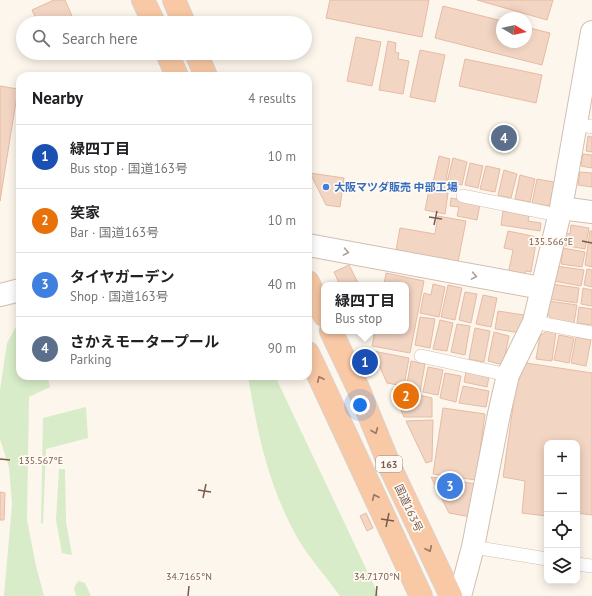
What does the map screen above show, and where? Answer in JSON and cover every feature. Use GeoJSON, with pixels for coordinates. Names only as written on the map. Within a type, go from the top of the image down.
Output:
{"type":"FeatureCollection","features":[{"type":"Feature","properties":{"kind":"highway"},"geometry":{"type":"LineString","coordinates":[[143,0],[151,16]]}},
{"type":"Feature","properties":{"kind":"highway"},"geometry":{"type":"LineString","coordinates":[[174,0],[181,16]]}},
{"type":"Feature","properties":{"kind":"highway"},"geometry":{"type":"LineString","coordinates":[[170,60],[175,72]]}},
{"type":"Feature","properties":{"kind":"highway"},"geometry":{"type":"LineString","coordinates":[[199,60],[204,72]]}},
{"type":"Feature","properties":{"kind":"highway"},"geometry":{"type":"LineString","coordinates":[[312,290],[321,310]]}},
{"type":"Feature","properties":{"kind":"highway","name":"国道163号"},"geometry":{"type":"LineString","coordinates":[[332,334],[358,388],[391,469],[451,596]]}},
{"type":"Feature","properties":{"kind":"highway","name":"163"},"geometry":{"type":"LineString","coordinates":[[312,363],[421,596]]}},
{"type":"Feature","properties":{"kind":"street"},"geometry":{"type":"LineString","coordinates":[[460,596],[473,547],[508,375],[534,322],[559,211],[584,125],[592,32]]}},
{"type":"Feature","properties":{"kind":"street"},"geometry":{"type":"LineString","coordinates":[[559,211],[592,212]]}},
{"type":"Feature","properties":{"kind":"street"},"geometry":{"type":"LineString","coordinates":[[312,246],[541,288]]}},
{"type":"Feature","properties":{"kind":"street"},"geometry":{"type":"LineString","coordinates":[[0,296],[16,291]]}},
{"type":"Feature","properties":{"kind":"lane"},"geometry":{"type":"LineString","coordinates":[[463,196],[559,211]]}},
{"type":"Feature","properties":{"kind":"lane"},"geometry":{"type":"LineString","coordinates":[[534,322],[592,333]]}},
{"type":"Feature","properties":{"kind":"lane"},"geometry":{"type":"LineString","coordinates":[[421,356],[508,375]]}},
{"type":"Feature","properties":{"kind":"lane"},"geometry":{"type":"LineString","coordinates":[[473,547],[544,559]]}},
{"type":"Feature","properties":{"kind":"lane"},"geometry":{"type":"LineString","coordinates":[[580,564],[592,566]]}},
{"type":"Feature","properties":{"kind":"green space"},"geometry":{"type":"Polygon","coordinates":[[[16,327],[16,380],[48,380],[50,387],[29,397],[27,520],[36,566],[44,596],[4,596],[12,504],[9,467],[0,439],[0,390],[7,343],[16,327]]]}},
{"type":"Feature","properties":{"kind":"green space"},"geometry":{"type":"Polygon","coordinates":[[[249,380],[277,380],[379,596],[340,596],[313,561],[298,539],[279,499],[260,440],[249,380]]]}},
{"type":"Feature","properties":{"kind":"green space"},"geometry":{"type":"Polygon","coordinates":[[[86,407],[88,438],[46,449],[43,524],[41,523],[43,418],[86,407]]]}},
{"type":"Feature","properties":{"kind":"green space"},"geometry":{"type":"Polygon","coordinates":[[[59,469],[65,469],[66,522],[72,555],[62,553],[56,520],[59,469]]]}},
{"type":"Feature","properties":{"kind":"green space"},"geometry":{"type":"Polygon","coordinates":[[[78,581],[85,583],[91,596],[76,596],[74,588],[78,581]]]}},
{"type":"Feature","properties":{"kind":"building"},"geometry":{"type":"Polygon","coordinates":[[[54,0],[65,0],[72,16],[35,16],[32,10],[54,0]]]}},
{"type":"Feature","properties":{"kind":"building"},"geometry":{"type":"Polygon","coordinates":[[[330,0],[429,0],[422,37],[326,18],[330,0]]]}},
{"type":"Feature","properties":{"kind":"building"},"geometry":{"type":"Polygon","coordinates":[[[477,0],[553,0],[547,20],[532,16],[532,12],[519,12],[477,0]]]}},
{"type":"Feature","properties":{"kind":"building"},"geometry":{"type":"Polygon","coordinates":[[[443,6],[496,19],[496,48],[532,48],[532,28],[550,33],[542,65],[435,38],[443,6]]]}},
{"type":"Feature","properties":{"kind":"building"},"geometry":{"type":"Polygon","coordinates":[[[356,37],[381,42],[372,86],[347,81],[356,37]]]}},
{"type":"Feature","properties":{"kind":"building"},"geometry":{"type":"Polygon","coordinates":[[[388,41],[396,43],[395,52],[399,53],[398,59],[409,61],[403,94],[379,90],[388,41]]]}},
{"type":"Feature","properties":{"kind":"building"},"geometry":{"type":"Polygon","coordinates":[[[420,50],[445,55],[435,102],[410,97],[420,50]]]}},
{"type":"Feature","properties":{"kind":"building"},"geometry":{"type":"Polygon","coordinates":[[[465,59],[542,75],[536,103],[459,86],[465,59]]]}},
{"type":"Feature","properties":{"kind":"building"},"geometry":{"type":"Polygon","coordinates":[[[0,86],[16,89],[16,101],[0,201],[0,86]]]}},
{"type":"Feature","properties":{"kind":"building"},"geometry":{"type":"Polygon","coordinates":[[[588,136],[592,137],[592,152],[586,151],[588,136]]]}},
{"type":"Feature","properties":{"kind":"building"},"geometry":{"type":"Polygon","coordinates":[[[583,154],[592,155],[592,168],[581,166],[583,154]]]}},
{"type":"Feature","properties":{"kind":"building"},"geometry":{"type":"Polygon","coordinates":[[[439,156],[450,159],[444,190],[432,187],[439,156]]]}},
{"type":"Feature","properties":{"kind":"building"},"geometry":{"type":"Polygon","coordinates":[[[453,158],[467,162],[462,185],[447,182],[453,158]]]}},
{"type":"Feature","properties":{"kind":"building"},"geometry":{"type":"Polygon","coordinates":[[[470,163],[483,166],[478,188],[465,185],[470,163]]]}},
{"type":"Feature","properties":{"kind":"building"},"geometry":{"type":"Polygon","coordinates":[[[486,166],[500,169],[495,192],[480,189],[486,166]]]}},
{"type":"Feature","properties":{"kind":"building"},"geometry":{"type":"Polygon","coordinates":[[[504,170],[517,174],[511,198],[498,195],[504,170]]]}},
{"type":"Feature","properties":{"kind":"building"},"geometry":{"type":"Polygon","coordinates":[[[580,172],[592,173],[592,187],[578,185],[580,172]]]}},
{"type":"Feature","properties":{"kind":"building"},"geometry":{"type":"Polygon","coordinates":[[[312,173],[344,178],[340,207],[326,205],[312,177],[312,173]]]}},
{"type":"Feature","properties":{"kind":"building"},"geometry":{"type":"Polygon","coordinates":[[[520,175],[535,179],[530,202],[515,199],[520,175]]]}},
{"type":"Feature","properties":{"kind":"building"},"geometry":{"type":"Polygon","coordinates":[[[537,179],[554,182],[550,206],[532,203],[537,179]]]}},
{"type":"Feature","properties":{"kind":"building"},"geometry":{"type":"Polygon","coordinates":[[[429,190],[448,193],[445,214],[425,210],[429,190]]]}},
{"type":"Feature","properties":{"kind":"building"},"geometry":{"type":"Polygon","coordinates":[[[451,198],[480,204],[477,220],[457,216],[459,207],[450,206],[451,198]]]}},
{"type":"Feature","properties":{"kind":"building"},"geometry":{"type":"Polygon","coordinates":[[[503,211],[529,216],[528,221],[541,223],[540,231],[501,225],[503,211]]]}},
{"type":"Feature","properties":{"kind":"building"},"geometry":{"type":"Polygon","coordinates":[[[438,216],[466,221],[457,267],[395,256],[400,228],[435,234],[438,216]]]}},
{"type":"Feature","properties":{"kind":"building"},"geometry":{"type":"Polygon","coordinates":[[[571,225],[589,228],[585,249],[563,245],[565,233],[570,234],[571,225]]]}},
{"type":"Feature","properties":{"kind":"building"},"geometry":{"type":"Polygon","coordinates":[[[508,231],[537,237],[531,272],[526,271],[523,277],[508,274],[513,250],[504,248],[508,231]]]}},
{"type":"Feature","properties":{"kind":"building"},"geometry":{"type":"Polygon","coordinates":[[[590,231],[592,231],[592,267],[585,265],[590,231]]]}},
{"type":"Feature","properties":{"kind":"building"},"geometry":{"type":"Polygon","coordinates":[[[563,248],[585,252],[582,267],[561,264],[563,248]]]}},
{"type":"Feature","properties":{"kind":"building"},"geometry":{"type":"Polygon","coordinates":[[[349,265],[358,282],[339,282],[334,272],[349,265]]]}},
{"type":"Feature","properties":{"kind":"building"},"geometry":{"type":"Polygon","coordinates":[[[556,266],[584,270],[581,286],[554,281],[556,266]]]}},
{"type":"Feature","properties":{"kind":"building"},"geometry":{"type":"Polygon","coordinates":[[[587,269],[592,270],[592,287],[584,285],[587,269]]]}},
{"type":"Feature","properties":{"kind":"building"},"geometry":{"type":"Polygon","coordinates":[[[386,273],[424,281],[410,353],[372,346],[374,334],[409,334],[409,282],[384,282],[386,273]]]}},
{"type":"Feature","properties":{"kind":"building"},"geometry":{"type":"Polygon","coordinates":[[[433,284],[445,287],[439,317],[420,313],[424,293],[431,295],[433,284]]]}},
{"type":"Feature","properties":{"kind":"building"},"geometry":{"type":"Polygon","coordinates":[[[552,284],[579,288],[577,303],[550,299],[552,284]]]}},
{"type":"Feature","properties":{"kind":"building"},"geometry":{"type":"Polygon","coordinates":[[[448,285],[462,288],[455,320],[441,317],[448,285]]]}},
{"type":"Feature","properties":{"kind":"building"},"geometry":{"type":"Polygon","coordinates":[[[583,288],[592,290],[592,306],[581,304],[583,288]]]}},
{"type":"Feature","properties":{"kind":"building"},"geometry":{"type":"Polygon","coordinates":[[[465,292],[477,294],[471,323],[459,320],[465,292]]]}},
{"type":"Feature","properties":{"kind":"building"},"geometry":{"type":"Polygon","coordinates":[[[483,295],[497,298],[491,327],[476,324],[483,295]]]}},
{"type":"Feature","properties":{"kind":"building"},"geometry":{"type":"Polygon","coordinates":[[[549,301],[577,305],[574,323],[552,320],[547,313],[549,301]]]}},
{"type":"Feature","properties":{"kind":"building"},"geometry":{"type":"Polygon","coordinates":[[[579,307],[592,309],[592,325],[577,323],[579,307]]]}},
{"type":"Feature","properties":{"kind":"building"},"geometry":{"type":"Polygon","coordinates":[[[498,311],[524,315],[521,333],[495,329],[498,311]]]}},
{"type":"Feature","properties":{"kind":"building"},"geometry":{"type":"Polygon","coordinates":[[[420,317],[435,319],[430,348],[415,345],[420,317]]]}},
{"type":"Feature","properties":{"kind":"building"},"geometry":{"type":"Polygon","coordinates":[[[440,320],[453,323],[447,351],[433,349],[440,320]]]}},
{"type":"Feature","properties":{"kind":"building"},"geometry":{"type":"Polygon","coordinates":[[[457,324],[470,326],[465,355],[451,352],[457,324]]]}},
{"type":"Feature","properties":{"kind":"building"},"geometry":{"type":"Polygon","coordinates":[[[475,328],[490,331],[484,362],[469,359],[475,328]]]}},
{"type":"Feature","properties":{"kind":"building"},"geometry":{"type":"Polygon","coordinates":[[[547,331],[556,332],[552,361],[536,359],[540,336],[547,331]]]}},
{"type":"Feature","properties":{"kind":"building"},"geometry":{"type":"Polygon","coordinates":[[[494,332],[509,336],[503,365],[488,361],[494,332]]]}},
{"type":"Feature","properties":{"kind":"building"},"geometry":{"type":"Polygon","coordinates":[[[559,335],[574,338],[569,363],[554,360],[559,335]]]}},
{"type":"Feature","properties":{"kind":"building"},"geometry":{"type":"Polygon","coordinates":[[[576,337],[591,340],[586,366],[571,363],[576,337]]]}},
{"type":"Feature","properties":{"kind":"building"},"geometry":{"type":"Polygon","coordinates":[[[373,351],[409,358],[404,386],[387,383],[373,351]]]}},
{"type":"Feature","properties":{"kind":"building"},"geometry":{"type":"Polygon","coordinates":[[[411,361],[425,364],[420,392],[406,389],[411,361]]]}},
{"type":"Feature","properties":{"kind":"building"},"geometry":{"type":"Polygon","coordinates":[[[526,363],[592,373],[592,515],[580,513],[580,440],[544,440],[544,516],[522,513],[525,481],[503,477],[516,386],[526,363]]]}},
{"type":"Feature","properties":{"kind":"building"},"geometry":{"type":"Polygon","coordinates":[[[428,367],[443,370],[438,395],[423,392],[428,367]]]}},
{"type":"Feature","properties":{"kind":"building"},"geometry":{"type":"Polygon","coordinates":[[[466,372],[489,377],[487,387],[464,382],[466,372]]]}},
{"type":"Feature","properties":{"kind":"building"},"geometry":{"type":"Polygon","coordinates":[[[445,373],[461,376],[456,402],[440,398],[445,373]]]}},
{"type":"Feature","properties":{"kind":"building"},"geometry":{"type":"Polygon","coordinates":[[[463,386],[489,391],[486,407],[459,403],[463,386]]]}},
{"type":"Feature","properties":{"kind":"building"},"geometry":{"type":"Polygon","coordinates":[[[392,389],[432,398],[432,417],[404,417],[392,389]]]}},
{"type":"Feature","properties":{"kind":"building"},"geometry":{"type":"Polygon","coordinates":[[[443,408],[485,414],[476,480],[433,474],[443,408]]]}},
{"type":"Feature","properties":{"kind":"building"},"geometry":{"type":"Polygon","coordinates":[[[433,420],[432,461],[426,463],[406,421],[433,420]]]}},
{"type":"Feature","properties":{"kind":"building"},"geometry":{"type":"Polygon","coordinates":[[[431,477],[476,484],[471,517],[449,513],[431,477]]]}},
{"type":"Feature","properties":{"kind":"building"},"geometry":{"type":"Polygon","coordinates":[[[0,492],[5,493],[4,520],[0,520],[0,492]]]}},
{"type":"Feature","properties":{"kind":"building"},"geometry":{"type":"Polygon","coordinates":[[[366,513],[373,528],[367,531],[360,516],[366,513]]]}},
{"type":"Feature","properties":{"kind":"place","name":"さかえモータープール"},"geometry":{"type":"Point","coordinates":[504,138]}},
{"type":"Feature","properties":{"kind":"place","name":"大阪マツダ販売 中部工場"},"geometry":{"type":"Point","coordinates":[326,187]}},
{"type":"Feature","properties":{"kind":"place","name":"緑四丁目"},"geometry":{"type":"Point","coordinates":[365,362]}},
{"type":"Feature","properties":{"kind":"place","name":"笑家"},"geometry":{"type":"Point","coordinates":[406,396]}},
{"type":"Feature","properties":{"kind":"place","name":"タイヤガーデン"},"geometry":{"type":"Point","coordinates":[450,486]}}]}
